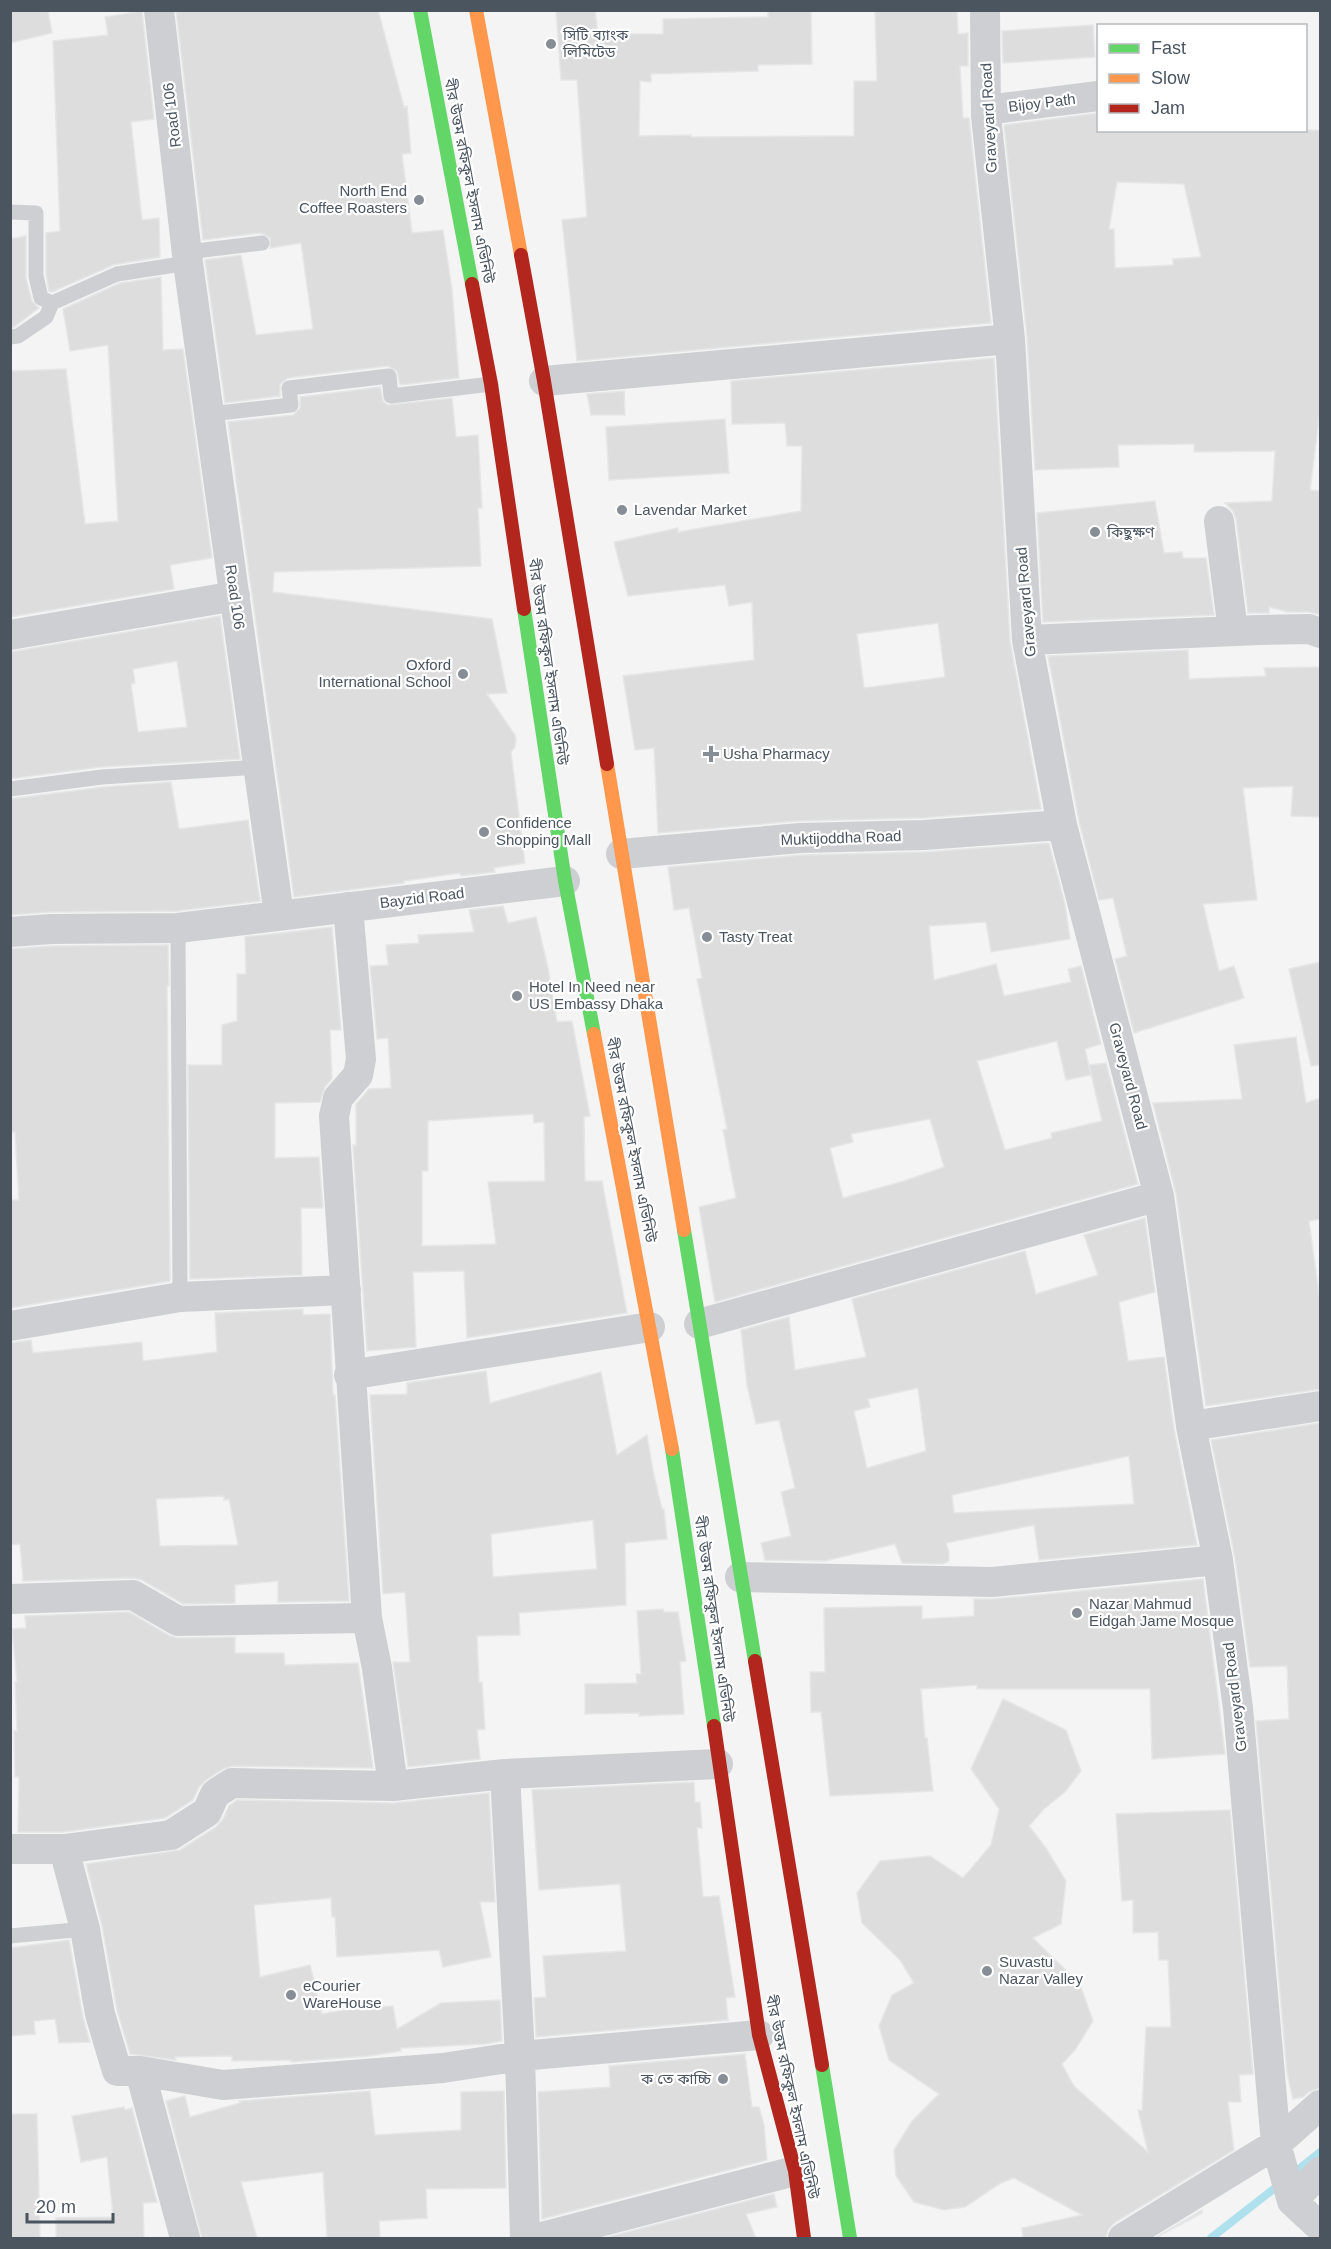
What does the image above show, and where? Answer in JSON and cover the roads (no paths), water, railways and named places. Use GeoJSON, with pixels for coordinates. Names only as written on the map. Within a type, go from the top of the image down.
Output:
{"type":"FeatureCollection","features":[{"type":"Feature","properties":{"kind":"main road","name":"বীর উত্তম রফিকুল ইসলাম এভিনিউ"},"geometry":{"type":"LineString","coordinates":[[420,10],[490,384],[565,881],[679,1485],[759,2035],[795,2171],[804,2238]]}},
{"type":"Feature","properties":{"kind":"main road","name":"বীর উত্তম রফিকুল ইসলাম এভিনিউ"},"geometry":{"type":"LineString","coordinates":[[476,10],[544,381],[850,2238]]}},
{"type":"Feature","properties":{"kind":"street","name":"Road 106"},"geometry":{"type":"LineString","coordinates":[[159,10],[188,258],[279,915]]}},
{"type":"Feature","properties":{"kind":"street","name":"Graveyard Road"},"geometry":{"type":"LineString","coordinates":[[985,10],[986,110],[1010,339],[1027,640],[1062,825],[1159,1196],[1191,1426],[1218,1560],[1238,1708],[1277,2150],[1291,2197]]}},
{"type":"Feature","properties":{"kind":"street","name":"Bijoy Path"},"geometry":{"type":"LineString","coordinates":[[986,110],[1097,96]]}},
{"type":"Feature","properties":{"kind":"street"},"geometry":{"type":"LineString","coordinates":[[544,381],[1010,339]]}},
{"type":"Feature","properties":{"kind":"street"},"geometry":{"type":"LineString","coordinates":[[1219,521],[1233,631]]}},
{"type":"Feature","properties":{"kind":"street"},"geometry":{"type":"LineString","coordinates":[[10,635],[234,596]]}},
{"type":"Feature","properties":{"kind":"street"},"geometry":{"type":"LineString","coordinates":[[1027,640],[1309,629],[1320,633]]}},
{"type":"Feature","properties":{"kind":"street","name":"Muktijoddha Road"},"geometry":{"type":"LineString","coordinates":[[621,854],[800,838],[924,835],[1062,825]]}},
{"type":"Feature","properties":{"kind":"street","name":"Bayzid Road"},"geometry":{"type":"LineString","coordinates":[[279,915],[565,881]]}},
{"type":"Feature","properties":{"kind":"street"},"geometry":{"type":"LineString","coordinates":[[348,907],[361,1059],[358,1075],[338,1098],[334,1116],[346,1290],[349,1375],[367,1618],[377,1668],[393,1786]]}},
{"type":"Feature","properties":{"kind":"street"},"geometry":{"type":"LineString","coordinates":[[10,932],[51,929],[178,928],[279,915]]}},
{"type":"Feature","properties":{"kind":"street"},"geometry":{"type":"LineString","coordinates":[[699,1324],[1159,1196]]}},
{"type":"Feature","properties":{"kind":"street"},"geometry":{"type":"LineString","coordinates":[[10,1326],[180,1297],[346,1290]]}},
{"type":"Feature","properties":{"kind":"street"},"geometry":{"type":"LineString","coordinates":[[349,1375],[650,1327]]}},
{"type":"Feature","properties":{"kind":"street"},"geometry":{"type":"LineString","coordinates":[[1191,1426],[1320,1406]]}},
{"type":"Feature","properties":{"kind":"street"},"geometry":{"type":"LineString","coordinates":[[740,1577],[992,1582],[1218,1560]]}},
{"type":"Feature","properties":{"kind":"street"},"geometry":{"type":"LineString","coordinates":[[10,1599],[133,1595],[178,1621],[367,1618]]}},
{"type":"Feature","properties":{"kind":"street"},"geometry":{"type":"LineString","coordinates":[[10,1849],[64,1849],[171,1835],[207,1812],[215,1794],[232,1783],[393,1786],[505,1774],[718,1764]]}},
{"type":"Feature","properties":{"kind":"street"},"geometry":{"type":"LineString","coordinates":[[505,1774],[520,2056],[525,2238]]}},
{"type":"Feature","properties":{"kind":"street"},"geometry":{"type":"LineString","coordinates":[[64,1849],[86,1929],[99,2014],[117,2071],[140,2071],[223,2085],[443,2068],[520,2056],[759,2035]]}},
{"type":"Feature","properties":{"kind":"street"},"geometry":{"type":"LineString","coordinates":[[140,2071],[185,2238]]}},
{"type":"Feature","properties":{"kind":"street"},"geometry":{"type":"LineString","coordinates":[[1123,2238],[1277,2150],[1320,2105]]}},
{"type":"Feature","properties":{"kind":"street"},"geometry":{"type":"LineString","coordinates":[[538,2238],[795,2171]]}},
{"type":"Feature","properties":{"kind":"street"},"geometry":{"type":"LineString","coordinates":[[1320,2172],[1291,2197],[1320,2228]]}},
{"type":"Feature","properties":{"kind":"lane"},"geometry":{"type":"LineString","coordinates":[[10,212],[36,213],[36,276],[41,298],[52,303]]}},
{"type":"Feature","properties":{"kind":"lane"},"geometry":{"type":"LineString","coordinates":[[10,337],[18,336],[46,317],[52,303],[117,274],[262,243]]}},
{"type":"Feature","properties":{"kind":"lane"},"geometry":{"type":"LineString","coordinates":[[210,414],[291,405],[289,388],[389,376],[391,396],[490,384]]}},
{"type":"Feature","properties":{"kind":"lane"},"geometry":{"type":"LineString","coordinates":[[10,789],[102,777],[260,766]]}},
{"type":"Feature","properties":{"kind":"lane"},"geometry":{"type":"LineString","coordinates":[[178,928],[180,1297]]}},
{"type":"Feature","properties":{"kind":"lane"},"geometry":{"type":"LineString","coordinates":[[10,1936],[86,1929]]}},
{"type":"Feature","properties":{"kind":"waterway"},"geometry":{"type":"LineString","coordinates":[[1290,2176],[1320,2152]]}},
{"type":"Feature","properties":{"kind":"waterway"},"geometry":{"type":"LineString","coordinates":[[1211,2238],[1280,2184]]}},
{"type":"Feature","properties":{"kind":"place","name":"সিটি ব্যাংক লিমিটেড"},"geometry":{"type":"Point","coordinates":[551,44]}},
{"type":"Feature","properties":{"kind":"place","name":"North End Coffee Roasters"},"geometry":{"type":"Point","coordinates":[419,200]}},
{"type":"Feature","properties":{"kind":"place","name":"Lavendar Market"},"geometry":{"type":"Point","coordinates":[622,510]}},
{"type":"Feature","properties":{"kind":"place","name":"কিছুক্ষণ"},"geometry":{"type":"Point","coordinates":[1095,532]}},
{"type":"Feature","properties":{"kind":"place","name":"Oxford International School"},"geometry":{"type":"Point","coordinates":[463,674]}},
{"type":"Feature","properties":{"kind":"place","name":"Usha Pharmacy"},"geometry":{"type":"Point","coordinates":[711,754]}},
{"type":"Feature","properties":{"kind":"place","name":"Confidence Shopping Mall"},"geometry":{"type":"Point","coordinates":[484,832]}},
{"type":"Feature","properties":{"kind":"place","name":"Tasty Treat"},"geometry":{"type":"Point","coordinates":[707,937]}},
{"type":"Feature","properties":{"kind":"place","name":"Hotel In Need near US Embassy Dhaka"},"geometry":{"type":"Point","coordinates":[517,996]}},
{"type":"Feature","properties":{"kind":"place","name":"Nazar Mahmud Eidgah Jame Mosque"},"geometry":{"type":"Point","coordinates":[1077,1613]}},
{"type":"Feature","properties":{"kind":"place","name":"Suvastu Nazar Valley"},"geometry":{"type":"Point","coordinates":[987,1971]}},
{"type":"Feature","properties":{"kind":"place","name":"eCourier WareHouse"},"geometry":{"type":"Point","coordinates":[291,1995]}},
{"type":"Feature","properties":{"kind":"place","name":"ক তে কাচ্চি"},"geometry":{"type":"Point","coordinates":[723,2079]}}]}
